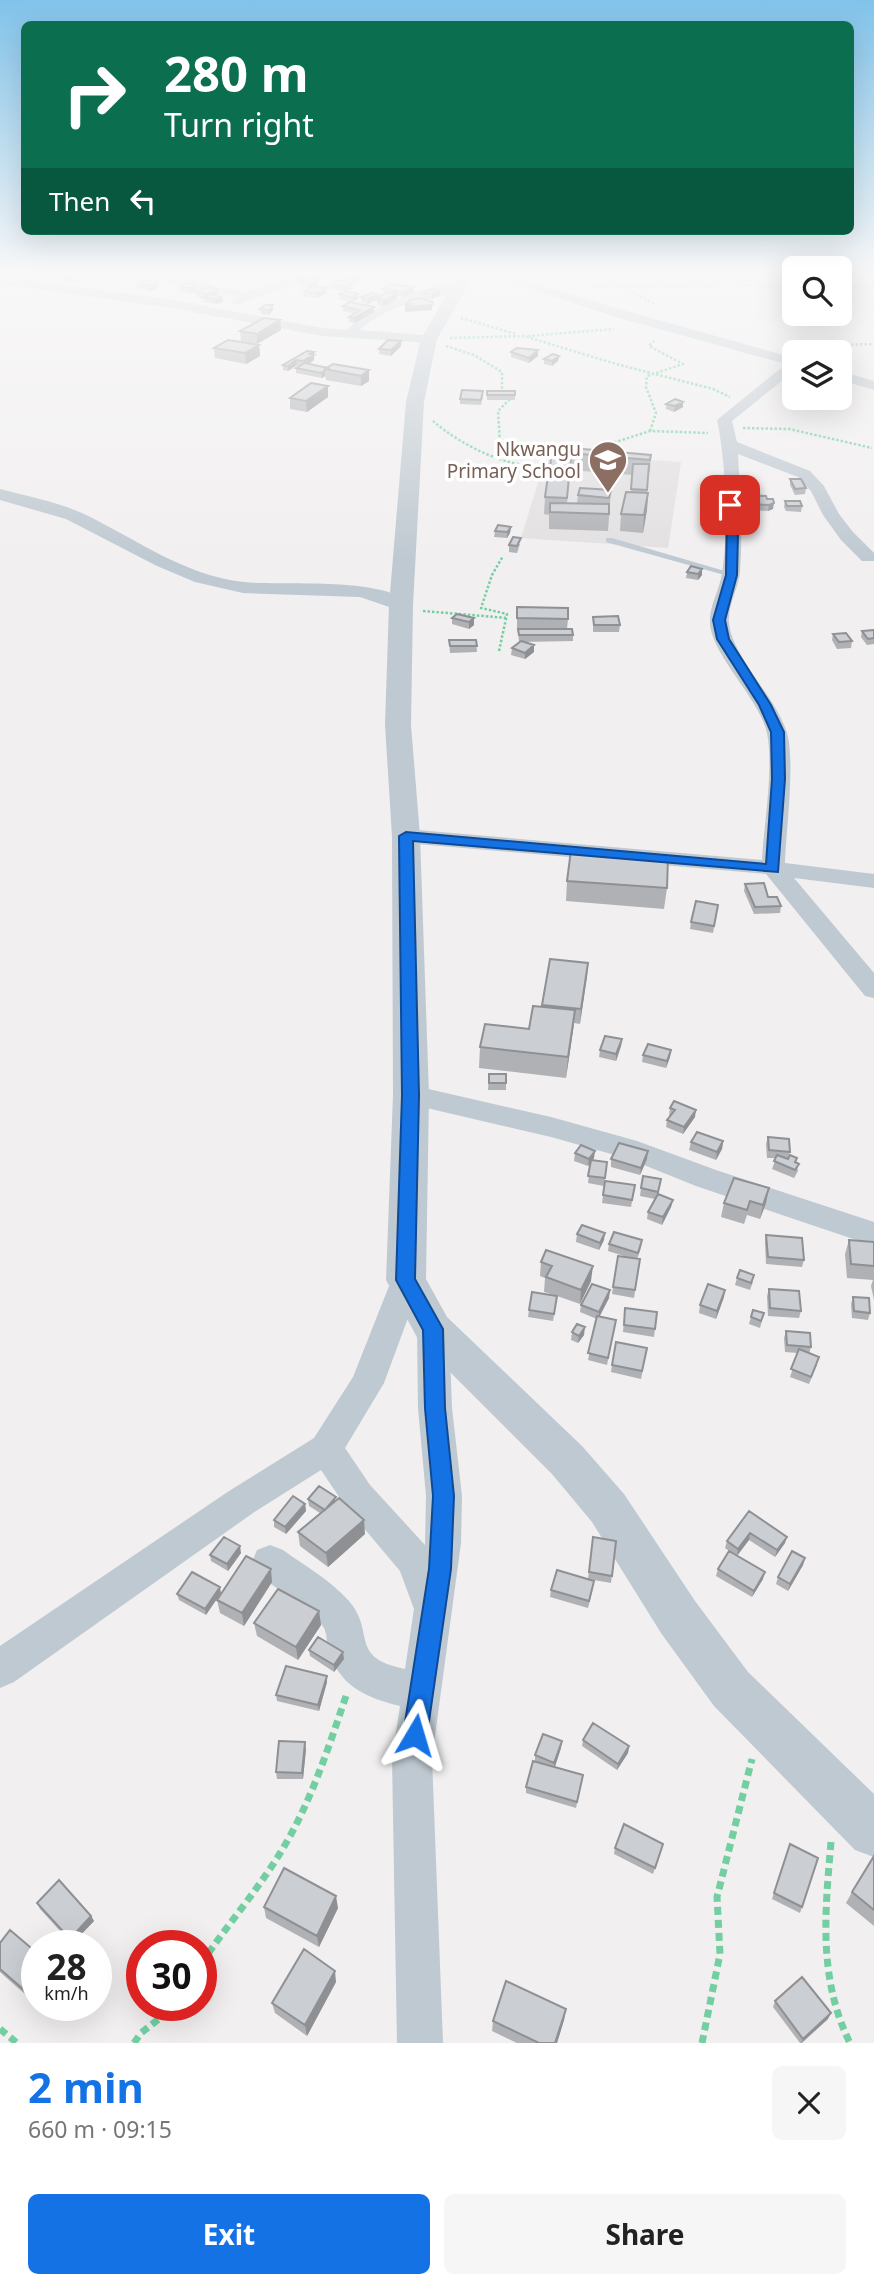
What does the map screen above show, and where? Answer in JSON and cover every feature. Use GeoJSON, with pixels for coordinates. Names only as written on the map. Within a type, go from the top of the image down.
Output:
{"type":"FeatureCollection","features":[{"type":"Feature","properties":{"kind":"street"},"geometry":{"type":"LineString","coordinates":[[0,1669],[241,1502],[326,1449],[367,1383],[406,1280],[411,1095],[406,836],[398,725],[401,608],[415,402],[426,369]]}},
{"type":"Feature","properties":{"kind":"street"},"geometry":{"type":"LineString","coordinates":[[782,372],[724,420],[733,533],[731,575],[719,620],[723,639],[765,705],[777,732],[777,817],[773,869],[874,990]]}},
{"type":"Feature","properties":{"kind":"street"},"geometry":{"type":"LineString","coordinates":[[852,380],[874,386]]}},
{"type":"Feature","properties":{"kind":"street"},"geometry":{"type":"LineString","coordinates":[[727,437],[804,474],[817,489],[831,515],[847,536],[869,557]]}},
{"type":"Feature","properties":{"kind":"street"},"geometry":{"type":"LineString","coordinates":[[0,494],[71,515],[165,564],[219,583],[363,594],[388,598],[401,608]]}},
{"type":"Feature","properties":{"kind":"street"},"geometry":{"type":"LineString","coordinates":[[406,836],[773,869],[874,881]]}},
{"type":"Feature","properties":{"kind":"street"},"geometry":{"type":"LineString","coordinates":[[411,1095],[551,1127],[637,1151],[706,1178],[874,1234]]}},
{"type":"Feature","properties":{"kind":"street"},"geometry":{"type":"LineString","coordinates":[[406,1280],[433,1329],[567,1460],[608,1508],[711,1664],[762,1721],[874,1831]]}},
{"type":"Feature","properties":{"kind":"street"},"geometry":{"type":"LineString","coordinates":[[420,2043],[412,1758],[440,1569],[444,1496],[435,1408],[433,1329]]}},
{"type":"Feature","properties":{"kind":"street"},"geometry":{"type":"LineString","coordinates":[[326,1449],[358,1496],[415,1561],[433,1609]]}},
{"type":"Feature","properties":{"kind":"street"},"geometry":{"type":"LineString","coordinates":[[270,1562],[324,1603],[342,1622],[346,1650],[354,1667],[382,1683],[421,1690]]}},
{"type":"Feature","properties":{"kind":"lane"},"geometry":{"type":"LineString","coordinates":[[609,540],[731,575]]}},
{"type":"Feature","properties":{"kind":"path"},"geometry":{"type":"LineString","coordinates":[[497,369],[502,372],[502,392],[510,399],[497,413],[501,458]]}},
{"type":"Feature","properties":{"kind":"path"},"geometry":{"type":"LineString","coordinates":[[638,369],[717,390],[742,404]]}},
{"type":"Feature","properties":{"kind":"path"},"geometry":{"type":"LineString","coordinates":[[650,431],[656,413],[646,387],[647,376],[666,369]]}},
{"type":"Feature","properties":{"kind":"path"},"geometry":{"type":"LineString","coordinates":[[415,402],[439,428],[501,458],[540,467],[560,461]]}},
{"type":"Feature","properties":{"kind":"path"},"geometry":{"type":"LineString","coordinates":[[582,452],[650,431],[727,437],[776,427],[872,448]]}},
{"type":"Feature","properties":{"kind":"path"},"geometry":{"type":"LineString","coordinates":[[499,651],[507,618],[505,613],[481,608],[492,575],[503,556]]}},
{"type":"Feature","properties":{"kind":"path"},"geometry":{"type":"LineString","coordinates":[[401,608],[507,618]]}},
{"type":"Feature","properties":{"kind":"path"},"geometry":{"type":"LineString","coordinates":[[217,1942],[255,1891],[306,1806],[330,1751],[354,1667]]}},
{"type":"Feature","properties":{"kind":"path"},"geometry":{"type":"LineString","coordinates":[[702,2043],[720,1954],[717,1897],[762,1721]]}},
{"type":"Feature","properties":{"kind":"path"},"geometry":{"type":"LineString","coordinates":[[834,1793],[825,1931],[828,1982],[829,1995],[850,2043]]}},
{"type":"Feature","properties":{"kind":"path"},"geometry":{"type":"LineString","coordinates":[[134,2043],[141,2033],[156,2021]]}},
{"type":"Feature","properties":{"kind":"path"},"geometry":{"type":"LineString","coordinates":[[0,2029],[17,2043]]}},
{"type":"Feature","properties":{"kind":"shaded area"},"geometry":{"type":"Polygon","coordinates":[[[547,453],[681,462],[668,548],[521,538],[547,453]]]}},
{"type":"Feature","properties":{"kind":"building"},"geometry":{"type":"Polygon","coordinates":[[[303,369],[325,369],[321,373],[303,369]]]}},
{"type":"Feature","properties":{"kind":"building"},"geometry":{"type":"Polygon","coordinates":[[[327,369],[369,370],[361,376],[327,369]]]}},
{"type":"Feature","properties":{"kind":"building"},"geometry":{"type":"Polygon","coordinates":[[[311,383],[328,386],[306,401],[290,398],[311,383]]]}},
{"type":"Feature","properties":{"kind":"building"},"geometry":{"type":"Polygon","coordinates":[[[462,390],[483,391],[481,400],[460,399],[462,390]]]}},
{"type":"Feature","properties":{"kind":"building"},"geometry":{"type":"Polygon","coordinates":[[[487,391],[515,391],[515,395],[487,395],[487,391]]]}},
{"type":"Feature","properties":{"kind":"building"},"geometry":{"type":"Polygon","coordinates":[[[675,399],[683,402],[675,406],[666,404],[675,399]]]}},
{"type":"Feature","properties":{"kind":"building"},"geometry":{"type":"Polygon","coordinates":[[[560,447],[651,455],[650,460],[558,452],[560,447]]]}},
{"type":"Feature","properties":{"kind":"building"},"geometry":{"type":"Polygon","coordinates":[[[551,456],[571,456],[570,474],[550,473],[551,456]]]}},
{"type":"Feature","properties":{"kind":"building"},"geometry":{"type":"Polygon","coordinates":[[[633,464],[649,464],[647,490],[631,489],[633,464]]]}},
{"type":"Feature","properties":{"kind":"building"},"geometry":{"type":"Polygon","coordinates":[[[548,476],[569,477],[567,498],[545,497],[548,476]]]}},
{"type":"Feature","properties":{"kind":"building"},"geometry":{"type":"Polygon","coordinates":[[[790,479],[801,479],[806,488],[795,489],[790,479]]]}},
{"type":"Feature","properties":{"kind":"building"},"geometry":{"type":"Polygon","coordinates":[[[580,488],[611,490],[609,498],[578,495],[580,488]]]}},
{"type":"Feature","properties":{"kind":"building"},"geometry":{"type":"Polygon","coordinates":[[[626,492],[648,493],[644,515],[621,514],[626,492]]]}},
{"type":"Feature","properties":{"kind":"building"},"geometry":{"type":"Polygon","coordinates":[[[748,495],[766,496],[767,499],[773,499],[774,503],[749,504],[748,495]]]}},
{"type":"Feature","properties":{"kind":"building"},"geometry":{"type":"Polygon","coordinates":[[[785,501],[800,501],[802,506],[787,506],[785,501]]]}},
{"type":"Feature","properties":{"kind":"building"},"geometry":{"type":"Polygon","coordinates":[[[550,503],[609,504],[609,514],[550,512],[550,503]]]}},
{"type":"Feature","properties":{"kind":"building"},"geometry":{"type":"Polygon","coordinates":[[[498,525],[511,527],[507,532],[495,531],[498,525]]]}},
{"type":"Feature","properties":{"kind":"building"},"geometry":{"type":"Polygon","coordinates":[[[513,537],[521,538],[517,546],[509,545],[513,537]]]}},
{"type":"Feature","properties":{"kind":"building"},"geometry":{"type":"Polygon","coordinates":[[[691,566],[702,569],[698,574],[687,572],[691,566]]]}},
{"type":"Feature","properties":{"kind":"building"},"geometry":{"type":"Polygon","coordinates":[[[517,607],[568,608],[568,619],[517,618],[517,607]]]}},
{"type":"Feature","properties":{"kind":"building"},"geometry":{"type":"Polygon","coordinates":[[[457,614],[474,618],[469,622],[452,618],[457,614]]]}},
{"type":"Feature","properties":{"kind":"building"},"geometry":{"type":"Polygon","coordinates":[[[618,616],[620,625],[594,625],[593,617],[618,616]]]}},
{"type":"Feature","properties":{"kind":"building"},"geometry":{"type":"Polygon","coordinates":[[[518,629],[572,629],[573,635],[519,635],[518,629]]]}},
{"type":"Feature","properties":{"kind":"building"},"geometry":{"type":"Polygon","coordinates":[[[874,630],[874,638],[868,639],[862,631],[874,630]]]}},
{"type":"Feature","properties":{"kind":"building"},"geometry":{"type":"Polygon","coordinates":[[[846,633],[852,641],[839,642],[833,634],[846,633]]]}},
{"type":"Feature","properties":{"kind":"building"},"geometry":{"type":"Polygon","coordinates":[[[449,640],[476,640],[477,646],[450,646],[449,640]]]}},
{"type":"Feature","properties":{"kind":"building"},"geometry":{"type":"Polygon","coordinates":[[[521,641],[534,645],[525,653],[512,648],[521,641]]]}},
{"type":"Feature","properties":{"kind":"building"},"geometry":{"type":"Polygon","coordinates":[[[571,850],[668,857],[667,888],[567,881],[571,850]]]}},
{"type":"Feature","properties":{"kind":"building"},"geometry":{"type":"Polygon","coordinates":[[[764,883],[768,897],[777,897],[781,906],[755,907],[745,884],[764,883]]]}},
{"type":"Feature","properties":{"kind":"building"},"geometry":{"type":"Polygon","coordinates":[[[696,901],[718,905],[714,926],[691,922],[696,901]]]}},
{"type":"Feature","properties":{"kind":"building"},"geometry":{"type":"Polygon","coordinates":[[[550,959],[588,963],[581,1009],[542,1005],[550,959]]]}},
{"type":"Feature","properties":{"kind":"building"},"geometry":{"type":"Polygon","coordinates":[[[533,1006],[575,1010],[568,1057],[480,1047],[485,1024],[529,1029],[533,1006]]]}},
{"type":"Feature","properties":{"kind":"building"},"geometry":{"type":"Polygon","coordinates":[[[605,1036],[622,1039],[616,1054],[600,1050],[605,1036]]]}},
{"type":"Feature","properties":{"kind":"building"},"geometry":{"type":"Polygon","coordinates":[[[648,1044],[671,1050],[667,1061],[643,1055],[648,1044]]]}},
{"type":"Feature","properties":{"kind":"building"},"geometry":{"type":"Polygon","coordinates":[[[489,1074],[506,1074],[506,1083],[489,1083],[489,1074]]]}},
{"type":"Feature","properties":{"kind":"building"},"geometry":{"type":"Polygon","coordinates":[[[674,1101],[696,1110],[684,1127],[667,1120],[675,1110],[670,1108],[674,1101]]]}},
{"type":"Feature","properties":{"kind":"building"},"geometry":{"type":"Polygon","coordinates":[[[697,1132],[723,1141],[717,1152],[691,1142],[697,1132]]]}},
{"type":"Feature","properties":{"kind":"building"},"geometry":{"type":"Polygon","coordinates":[[[768,1137],[789,1139],[790,1152],[769,1150],[768,1137]]]}},
{"type":"Feature","properties":{"kind":"building"},"geometry":{"type":"Polygon","coordinates":[[[619,1143],[648,1151],[641,1168],[611,1159],[619,1143]]]}},
{"type":"Feature","properties":{"kind":"building"},"geometry":{"type":"Polygon","coordinates":[[[581,1145],[595,1151],[589,1159],[575,1153],[581,1145]]]}},
{"type":"Feature","properties":{"kind":"building"},"geometry":{"type":"Polygon","coordinates":[[[777,1155],[788,1159],[790,1155],[797,1158],[795,1162],[799,1164],[795,1170],[774,1161],[777,1155]]]}},
{"type":"Feature","properties":{"kind":"building"},"geometry":{"type":"Polygon","coordinates":[[[591,1160],[607,1162],[605,1178],[588,1176],[591,1160]]]}},
{"type":"Feature","properties":{"kind":"building"},"geometry":{"type":"Polygon","coordinates":[[[643,1176],[661,1179],[658,1192],[641,1188],[643,1176]]]}},
{"type":"Feature","properties":{"kind":"building"},"geometry":{"type":"Polygon","coordinates":[[[734,1178],[769,1188],[763,1205],[750,1201],[747,1210],[724,1203],[734,1178]]]}},
{"type":"Feature","properties":{"kind":"building"},"geometry":{"type":"Polygon","coordinates":[[[605,1181],[635,1185],[632,1200],[603,1195],[605,1181]]]}},
{"type":"Feature","properties":{"kind":"building"},"geometry":{"type":"Polygon","coordinates":[[[658,1194],[673,1200],[663,1217],[648,1212],[658,1194]]]}},
{"type":"Feature","properties":{"kind":"building"},"geometry":{"type":"Polygon","coordinates":[[[582,1225],[605,1233],[600,1243],[577,1234],[582,1225]]]}},
{"type":"Feature","properties":{"kind":"building"},"geometry":{"type":"Polygon","coordinates":[[[614,1232],[642,1240],[638,1253],[609,1244],[614,1232]]]}},
{"type":"Feature","properties":{"kind":"building"},"geometry":{"type":"Polygon","coordinates":[[[766,1235],[802,1238],[804,1260],[768,1257],[766,1235]]]}},
{"type":"Feature","properties":{"kind":"building"},"geometry":{"type":"Polygon","coordinates":[[[849,1240],[874,1242],[874,1266],[851,1264],[849,1240]]]}},
{"type":"Feature","properties":{"kind":"building"},"geometry":{"type":"Polygon","coordinates":[[[546,1250],[593,1266],[581,1290],[546,1277],[552,1266],[541,1262],[546,1250]]]}},
{"type":"Feature","properties":{"kind":"building"},"geometry":{"type":"Polygon","coordinates":[[[618,1256],[640,1259],[635,1290],[613,1287],[618,1256]]]}},
{"type":"Feature","properties":{"kind":"building"},"geometry":{"type":"Polygon","coordinates":[[[740,1270],[754,1275],[751,1283],[737,1278],[740,1270]]]}},
{"type":"Feature","properties":{"kind":"building"},"geometry":{"type":"Polygon","coordinates":[[[592,1284],[610,1290],[599,1312],[581,1305],[592,1284]]]}},
{"type":"Feature","properties":{"kind":"building"},"geometry":{"type":"Polygon","coordinates":[[[708,1284],[725,1290],[717,1311],[700,1305],[708,1284]]]}},
{"type":"Feature","properties":{"kind":"building"},"geometry":{"type":"Polygon","coordinates":[[[769,1289],[799,1291],[801,1311],[770,1308],[769,1289]]]}},
{"type":"Feature","properties":{"kind":"building"},"geometry":{"type":"Polygon","coordinates":[[[532,1292],[557,1296],[554,1314],[529,1310],[532,1292]]]}},
{"type":"Feature","properties":{"kind":"building"},"geometry":{"type":"Polygon","coordinates":[[[853,1297],[869,1298],[870,1313],[854,1311],[853,1297]]]}},
{"type":"Feature","properties":{"kind":"building"},"geometry":{"type":"Polygon","coordinates":[[[625,1308],[657,1312],[655,1329],[624,1325],[625,1308]]]}},
{"type":"Feature","properties":{"kind":"building"},"geometry":{"type":"Polygon","coordinates":[[[753,1310],[764,1313],[761,1321],[751,1317],[753,1310]]]}},
{"type":"Feature","properties":{"kind":"building"},"geometry":{"type":"Polygon","coordinates":[[[597,1316],[616,1320],[608,1358],[588,1353],[597,1316]]]}},
{"type":"Feature","properties":{"kind":"building"},"geometry":{"type":"Polygon","coordinates":[[[577,1324],[585,1327],[579,1336],[572,1332],[577,1324]]]}},
{"type":"Feature","properties":{"kind":"building"},"geometry":{"type":"Polygon","coordinates":[[[786,1331],[810,1333],[811,1347],[787,1345],[786,1331]]]}},
{"type":"Feature","properties":{"kind":"building"},"geometry":{"type":"Polygon","coordinates":[[[616,1342],[647,1348],[642,1371],[612,1365],[616,1342]]]}},
{"type":"Feature","properties":{"kind":"building"},"geometry":{"type":"Polygon","coordinates":[[[799,1349],[819,1357],[811,1377],[791,1369],[799,1349]]]}},
{"type":"Feature","properties":{"kind":"building"},"geometry":{"type":"Polygon","coordinates":[[[319,1486],[336,1497],[325,1510],[308,1499],[319,1486]]]}},
{"type":"Feature","properties":{"kind":"building"},"geometry":{"type":"Polygon","coordinates":[[[293,1496],[305,1504],[285,1527],[274,1520],[293,1496]]]}},
{"type":"Feature","properties":{"kind":"building"},"geometry":{"type":"Polygon","coordinates":[[[339,1498],[364,1520],[326,1553],[298,1532],[339,1498]]]}},
{"type":"Feature","properties":{"kind":"building"},"geometry":{"type":"Polygon","coordinates":[[[749,1511],[787,1537],[777,1550],[750,1533],[738,1549],[727,1541],[749,1511]]]}},
{"type":"Feature","properties":{"kind":"building"},"geometry":{"type":"Polygon","coordinates":[[[224,1537],[240,1546],[227,1564],[210,1555],[224,1537]]]}},
{"type":"Feature","properties":{"kind":"building"},"geometry":{"type":"Polygon","coordinates":[[[593,1537],[616,1541],[612,1576],[589,1572],[593,1537]]]}},
{"type":"Feature","properties":{"kind":"building"},"geometry":{"type":"Polygon","coordinates":[[[729,1551],[765,1572],[754,1591],[718,1569],[729,1551]]]}},
{"type":"Feature","properties":{"kind":"building"},"geometry":{"type":"Polygon","coordinates":[[[792,1551],[805,1558],[790,1584],[778,1577],[792,1551]]]}},
{"type":"Feature","properties":{"kind":"building"},"geometry":{"type":"Polygon","coordinates":[[[246,1556],[271,1569],[242,1613],[217,1600],[246,1556]]]}},
{"type":"Feature","properties":{"kind":"building"},"geometry":{"type":"Polygon","coordinates":[[[557,1570],[594,1581],[589,1601],[551,1590],[557,1570]]]}},
{"type":"Feature","properties":{"kind":"building"},"geometry":{"type":"Polygon","coordinates":[[[192,1572],[220,1587],[205,1609],[177,1594],[192,1572]]]}},
{"type":"Feature","properties":{"kind":"building"},"geometry":{"type":"Polygon","coordinates":[[[278,1589],[319,1611],[296,1647],[254,1623],[278,1589]]]}},
{"type":"Feature","properties":{"kind":"building"},"geometry":{"type":"Polygon","coordinates":[[[318,1637],[343,1652],[334,1665],[309,1650],[318,1637]]]}},
{"type":"Feature","properties":{"kind":"building"},"geometry":{"type":"Polygon","coordinates":[[[286,1666],[327,1676],[318,1705],[276,1695],[286,1666]]]}},
{"type":"Feature","properties":{"kind":"building"},"geometry":{"type":"Polygon","coordinates":[[[593,1723],[629,1746],[618,1764],[583,1740],[593,1723]]]}},
{"type":"Feature","properties":{"kind":"building"},"geometry":{"type":"Polygon","coordinates":[[[543,1734],[562,1741],[554,1763],[535,1755],[543,1734]]]}},
{"type":"Feature","properties":{"kind":"building"},"geometry":{"type":"Polygon","coordinates":[[[279,1741],[305,1742],[302,1773],[276,1772],[279,1741]]]}},
{"type":"Feature","properties":{"kind":"building"},"geometry":{"type":"Polygon","coordinates":[[[533,1761],[583,1775],[577,1802],[526,1787],[533,1761]]]}},
{"type":"Feature","properties":{"kind":"building"},"geometry":{"type":"Polygon","coordinates":[[[624,1824],[663,1844],[655,1868],[615,1848],[624,1824]]]}},
{"type":"Feature","properties":{"kind":"building"},"geometry":{"type":"Polygon","coordinates":[[[790,1844],[818,1858],[802,1907],[774,1893],[790,1844]]]}},
{"type":"Feature","properties":{"kind":"building"},"geometry":{"type":"Polygon","coordinates":[[[874,1856],[874,1910],[852,1892],[874,1856]]]}},
{"type":"Feature","properties":{"kind":"building"},"geometry":{"type":"Polygon","coordinates":[[[284,1868],[336,1896],[317,1936],[264,1907],[284,1868]]]}},
{"type":"Feature","properties":{"kind":"building"},"geometry":{"type":"Polygon","coordinates":[[[59,1880],[91,1916],[78,1930],[62,1930],[37,1903],[59,1880]]]}},
{"type":"Feature","properties":{"kind":"building"},"geometry":{"type":"Polygon","coordinates":[[[10,1930],[21,1939],[21,1987],[0,1969],[0,1943],[10,1930]]]}},
{"type":"Feature","properties":{"kind":"building"},"geometry":{"type":"Polygon","coordinates":[[[304,1949],[335,1971],[305,2025],[272,2003],[304,1949]]]}},
{"type":"Feature","properties":{"kind":"building"},"geometry":{"type":"Polygon","coordinates":[[[802,1977],[831,2013],[803,2039],[775,2001],[802,1977]]]}},
{"type":"Feature","properties":{"kind":"building"},"geometry":{"type":"Polygon","coordinates":[[[506,1981],[566,2009],[555,2043],[539,2043],[493,2021],[506,1981]]]}},
{"type":"Feature","properties":{"kind":"place","name":"Nkwangu Primary School"},"geometry":{"type":"Point","coordinates":[608,494]}},
{"type":"Feature","properties":{"kind":"route"},"geometry":{"type":"LineString","coordinates":[[415,1735],[440,1569],[444,1496],[435,1408],[433,1329],[406,1280],[411,1095],[406,836],[541,846],[773,869],[779,760],[777,732],[765,705],[723,639],[719,620],[731,575],[733,533],[730,505]]}}]}
